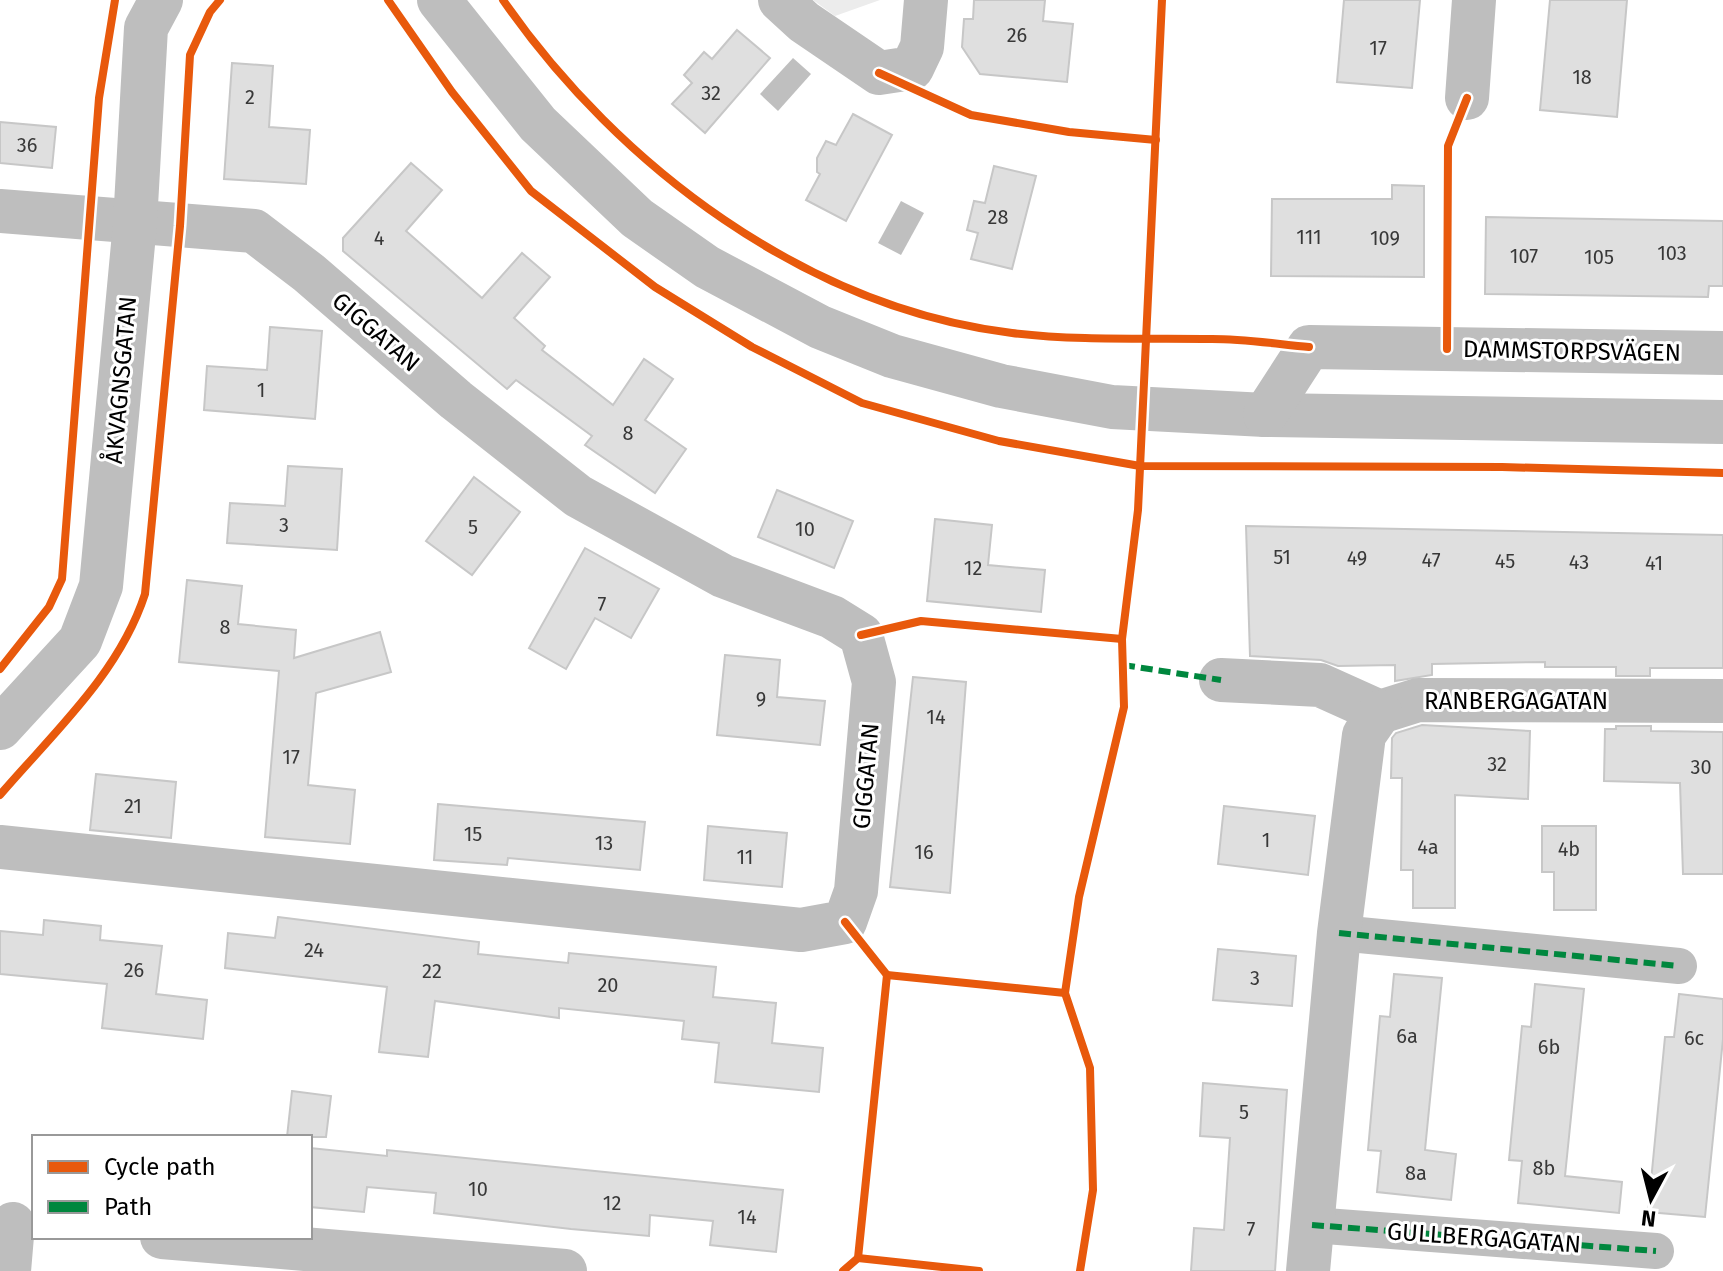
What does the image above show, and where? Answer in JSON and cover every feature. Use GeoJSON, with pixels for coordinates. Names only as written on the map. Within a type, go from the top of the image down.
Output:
{"type":"FeatureCollection","features":[{"type":"Feature","properties":{"kind":"street","name":"ÅKVAGNSGATAN"},"geometry":{"type":"LineString","coordinates":[[0,728],[80,641],[101,586],[135,223],[146,28],[161,0]]}},
{"type":"Feature","properties":{"kind":"street"},"geometry":{"type":"LineString","coordinates":[[439,0],[538,124],[637,218],[707,267],[820,327],[892,356],[1015,389],[1112,407],[1265,415],[1723,422]]}},
{"type":"Feature","properties":{"kind":"street"},"geometry":{"type":"LineString","coordinates":[[780,0],[804,22],[879,73],[912,68],[922,47],[926,0]]}},
{"type":"Feature","properties":{"kind":"street"},"geometry":{"type":"LineString","coordinates":[[1467,98],[1474,0]]}},
{"type":"Feature","properties":{"kind":"street"},"geometry":{"type":"LineString","coordinates":[[0,211],[135,223]]}},
{"type":"Feature","properties":{"kind":"street","name":"GIGGATAN"},"geometry":{"type":"LineString","coordinates":[[0,847],[801,930],[845,922],[856,891],[874,682],[861,635],[832,617],[723,576],[578,496],[456,400],[309,273],[254,231],[135,223]]}},
{"type":"Feature","properties":{"kind":"street","name":"DAMMSTORPSVÄGEN"},"geometry":{"type":"LineString","coordinates":[[1265,415],[1309,347],[1723,353]]}},
{"type":"Feature","properties":{"kind":"street"},"geometry":{"type":"LineString","coordinates":[[1221,680],[1320,685],[1380,712],[1364,735],[1339,933],[1308,1271]]}},
{"type":"Feature","properties":{"kind":"street","name":"RANBERGAGATAN"},"geometry":{"type":"LineString","coordinates":[[1380,712],[1418,700],[1723,701]]}},
{"type":"Feature","properties":{"kind":"street"},"geometry":{"type":"LineString","coordinates":[[1339,933],[1679,966]]}},
{"type":"Feature","properties":{"kind":"street"},"geometry":{"type":"LineString","coordinates":[[9,1271],[16,1225]]}},
{"type":"Feature","properties":{"kind":"street","name":"GULLBERGAGATAN"},"geometry":{"type":"LineString","coordinates":[[1312,1225],[1656,1251]]}},
{"type":"Feature","properties":{"kind":"street"},"geometry":{"type":"LineString","coordinates":[[186,1239],[565,1271]]}},
{"type":"Feature","properties":{"kind":"shaded area"},"geometry":{"type":"Polygon","coordinates":[[[813,0],[880,0],[835,16],[813,0]]]}},
{"type":"Feature","properties":{"kind":"shaded area"},"geometry":{"type":"Polygon","coordinates":[[[793,58],[811,74],[778,111],[760,94],[793,58]]]}},
{"type":"Feature","properties":{"kind":"shaded area"},"geometry":{"type":"Polygon","coordinates":[[[901,201],[924,213],[901,255],[878,243],[901,201]]]}},
{"type":"Feature","properties":{"kind":"building"},"geometry":{"type":"Polygon","coordinates":[[[974,0],[1045,0],[1043,21],[1073,24],[1067,82],[980,74],[962,47],[964,19],[973,19],[974,0]]]}},
{"type":"Feature","properties":{"kind":"building"},"geometry":{"type":"Polygon","coordinates":[[[1344,0],[1420,0],[1412,88],[1337,82],[1344,0]]]}},
{"type":"Feature","properties":{"kind":"building"},"geometry":{"type":"Polygon","coordinates":[[[1550,0],[1627,0],[1617,117],[1540,110],[1550,0]]]}},
{"type":"Feature","properties":{"kind":"building"},"geometry":{"type":"Polygon","coordinates":[[[737,30],[770,58],[705,133],[672,104],[692,83],[684,75],[704,52],[712,59],[737,30]]]}},
{"type":"Feature","properties":{"kind":"building"},"geometry":{"type":"Polygon","coordinates":[[[232,63],[273,66],[269,127],[310,130],[306,184],[224,179],[232,63]]]}},
{"type":"Feature","properties":{"kind":"building"},"geometry":{"type":"Polygon","coordinates":[[[853,114],[892,135],[846,221],[806,200],[820,174],[817,172],[817,158],[826,141],[836,145],[853,114]]]}},
{"type":"Feature","properties":{"kind":"building"},"geometry":{"type":"Polygon","coordinates":[[[0,122],[56,127],[52,168],[0,163],[0,122]]]}},
{"type":"Feature","properties":{"kind":"building"},"geometry":{"type":"Polygon","coordinates":[[[411,163],[442,190],[406,231],[482,298],[522,253],[550,277],[514,318],[545,346],[542,350],[613,405],[644,359],[673,379],[645,420],[686,449],[655,493],[585,445],[592,436],[516,380],[507,389],[343,251],[343,238],[411,163]]]}},
{"type":"Feature","properties":{"kind":"building"},"geometry":{"type":"Polygon","coordinates":[[[994,166],[1036,176],[1012,269],[971,259],[978,233],[967,230],[974,201],[985,203],[994,166]]]}},
{"type":"Feature","properties":{"kind":"building"},"geometry":{"type":"Polygon","coordinates":[[[1392,185],[1424,186],[1424,277],[1271,276],[1272,199],[1392,199],[1392,185]]]}},
{"type":"Feature","properties":{"kind":"building"},"geometry":{"type":"Polygon","coordinates":[[[1486,217],[1723,221],[1723,286],[1709,286],[1708,297],[1485,294],[1486,217]]]}},
{"type":"Feature","properties":{"kind":"building"},"geometry":{"type":"Polygon","coordinates":[[[270,327],[322,331],[315,419],[204,410],[207,366],[267,370],[270,327]]]}},
{"type":"Feature","properties":{"kind":"building"},"geometry":{"type":"Polygon","coordinates":[[[288,466],[342,469],[337,550],[227,543],[230,503],[285,506],[288,466]]]}},
{"type":"Feature","properties":{"kind":"building"},"geometry":{"type":"Polygon","coordinates":[[[474,477],[520,512],[472,575],[426,541],[474,477]]]}},
{"type":"Feature","properties":{"kind":"building"},"geometry":{"type":"Polygon","coordinates":[[[777,490],[853,521],[834,568],[758,537],[777,490]]]}},
{"type":"Feature","properties":{"kind":"building"},"geometry":{"type":"Polygon","coordinates":[[[935,519],[992,525],[988,565],[1045,570],[1041,612],[927,601],[935,519]]]}},
{"type":"Feature","properties":{"kind":"building"},"geometry":{"type":"Polygon","coordinates":[[[1246,526],[1723,535],[1723,668],[1650,668],[1650,676],[1616,676],[1616,667],[1545,667],[1545,662],[1432,664],[1432,675],[1395,681],[1395,665],[1338,666],[1321,660],[1250,656],[1246,526]]]}},
{"type":"Feature","properties":{"kind":"building"},"geometry":{"type":"Polygon","coordinates":[[[585,548],[659,589],[631,638],[595,618],[566,669],[529,648],[585,548]]]}},
{"type":"Feature","properties":{"kind":"building"},"geometry":{"type":"Polygon","coordinates":[[[187,580],[242,586],[238,624],[296,630],[294,658],[380,632],[391,672],[316,693],[308,785],[355,790],[350,844],[265,837],[279,671],[179,662],[187,580]]]}},
{"type":"Feature","properties":{"kind":"building"},"geometry":{"type":"Polygon","coordinates":[[[725,655],[780,660],[777,697],[825,701],[820,745],[717,735],[725,655]]]}},
{"type":"Feature","properties":{"kind":"building"},"geometry":{"type":"Polygon","coordinates":[[[913,677],[966,682],[950,893],[890,887],[913,677]]]}},
{"type":"Feature","properties":{"kind":"building"},"geometry":{"type":"Polygon","coordinates":[[[1422,725],[1530,731],[1528,799],[1455,795],[1455,908],[1413,908],[1413,870],[1401,870],[1402,778],[1391,778],[1392,738],[1396,733],[1422,725]]]}},
{"type":"Feature","properties":{"kind":"building"},"geometry":{"type":"Polygon","coordinates":[[[1616,726],[1651,726],[1651,731],[1723,732],[1723,874],[1683,874],[1680,783],[1604,781],[1605,729],[1616,729],[1616,726]]]}},
{"type":"Feature","properties":{"kind":"building"},"geometry":{"type":"Polygon","coordinates":[[[96,774],[176,782],[171,838],[90,830],[96,774]]]}},
{"type":"Feature","properties":{"kind":"building"},"geometry":{"type":"Polygon","coordinates":[[[438,804],[645,822],[640,870],[508,858],[507,865],[434,860],[438,804]]]}},
{"type":"Feature","properties":{"kind":"building"},"geometry":{"type":"Polygon","coordinates":[[[1224,806],[1315,816],[1308,875],[1218,864],[1224,806]]]}},
{"type":"Feature","properties":{"kind":"building"},"geometry":{"type":"Polygon","coordinates":[[[708,826],[787,833],[782,887],[704,880],[708,826]]]}},
{"type":"Feature","properties":{"kind":"building"},"geometry":{"type":"Polygon","coordinates":[[[1542,826],[1596,826],[1596,910],[1554,910],[1554,872],[1542,872],[1542,826]]]}},
{"type":"Feature","properties":{"kind":"building"},"geometry":{"type":"Polygon","coordinates":[[[278,917],[479,942],[478,954],[568,963],[569,953],[716,967],[713,997],[776,1003],[772,1043],[823,1048],[819,1092],[715,1082],[719,1043],[682,1039],[684,1021],[559,1008],[559,1018],[435,1001],[428,1057],[379,1052],[387,987],[225,968],[228,933],[275,938],[278,917]]]}},
{"type":"Feature","properties":{"kind":"building"},"geometry":{"type":"Polygon","coordinates":[[[44,920],[101,926],[100,940],[162,946],[156,994],[207,1000],[203,1039],[102,1028],[107,984],[0,974],[0,931],[43,935],[44,920]]]}},
{"type":"Feature","properties":{"kind":"building"},"geometry":{"type":"Polygon","coordinates":[[[1218,949],[1296,956],[1292,1006],[1213,1000],[1218,949]]]}},
{"type":"Feature","properties":{"kind":"building"},"geometry":{"type":"Polygon","coordinates":[[[1394,974],[1442,978],[1425,1150],[1456,1154],[1451,1200],[1377,1192],[1381,1151],[1368,1150],[1380,1016],[1390,1017],[1394,974]]]}},
{"type":"Feature","properties":{"kind":"building"},"geometry":{"type":"Polygon","coordinates":[[[1535,984],[1584,989],[1565,1176],[1622,1182],[1619,1213],[1518,1203],[1522,1161],[1509,1160],[1522,1026],[1531,1027],[1535,984]]]}},
{"type":"Feature","properties":{"kind":"building"},"geometry":{"type":"Polygon","coordinates":[[[1679,994],[1723,999],[1723,1039],[1705,1217],[1648,1212],[1665,1037],[1674,1037],[1679,994]]]}},
{"type":"Feature","properties":{"kind":"building"},"geometry":{"type":"Polygon","coordinates":[[[1203,1083],[1287,1090],[1275,1271],[1191,1271],[1194,1228],[1224,1230],[1230,1138],[1200,1136],[1203,1083]]]}},
{"type":"Feature","properties":{"kind":"building"},"geometry":{"type":"Polygon","coordinates":[[[292,1091],[331,1096],[326,1137],[287,1135],[292,1091]]]}},
{"type":"Feature","properties":{"kind":"building"},"geometry":{"type":"Polygon","coordinates":[[[312,1148],[387,1156],[387,1150],[783,1190],[776,1252],[710,1245],[713,1221],[650,1215],[649,1236],[434,1213],[436,1193],[367,1187],[364,1212],[312,1207],[312,1148]]]}},
{"type":"Feature","properties":{"kind":"marked path"},"geometry":{"type":"LineString","coordinates":[[1123,665],[1221,680]]}},
{"type":"Feature","properties":{"kind":"marked path"},"geometry":{"type":"LineString","coordinates":[[1339,933],[1679,966]]}},
{"type":"Feature","properties":{"kind":"marked path"},"geometry":{"type":"LineString","coordinates":[[1312,1225],[1656,1251]]}},
{"type":"Feature","properties":{"kind":"cycle path"},"geometry":{"type":"LineString","coordinates":[[0,669],[49,607],[62,579],[99,98],[115,0]]}},
{"type":"Feature","properties":{"kind":"cycle path"},"geometry":{"type":"LineString","coordinates":[[0,795],[102,676],[119,650],[145,594],[180,226],[190,55],[210,12],[220,0]]}},
{"type":"Feature","properties":{"kind":"cycle path"},"geometry":{"type":"LineString","coordinates":[[388,0],[452,92],[531,191],[655,287],[752,347],[862,403],[999,441],[1140,466],[1502,467],[1723,473]]}},
{"type":"Feature","properties":{"kind":"cycle path"},"geometry":{"type":"LineString","coordinates":[[503,0],[550,61],[603,119],[661,172],[724,220],[791,261],[862,294],[936,318],[1037,336],[1224,339],[1309,347]]}},
{"type":"Feature","properties":{"kind":"cycle path"},"geometry":{"type":"LineString","coordinates":[[1080,1271],[1093,1190],[1090,1068],[1065,993],[1079,897],[1124,707],[1122,639],[1138,510],[1162,0]]}},
{"type":"Feature","properties":{"kind":"cycle path"},"geometry":{"type":"LineString","coordinates":[[879,73],[971,115],[1069,132],[1156,140]]}},
{"type":"Feature","properties":{"kind":"cycle path"},"geometry":{"type":"LineString","coordinates":[[1447,349],[1448,146],[1467,98]]}},
{"type":"Feature","properties":{"kind":"cycle path"},"geometry":{"type":"LineString","coordinates":[[861,635],[921,621],[1122,639]]}},
{"type":"Feature","properties":{"kind":"cycle path"},"geometry":{"type":"LineString","coordinates":[[845,922],[887,975],[1065,993]]}},
{"type":"Feature","properties":{"kind":"cycle path"},"geometry":{"type":"LineString","coordinates":[[843,1271],[858,1258],[887,975]]}},
{"type":"Feature","properties":{"kind":"cycle path"},"geometry":{"type":"LineString","coordinates":[[858,1258],[979,1271]]}}]}
